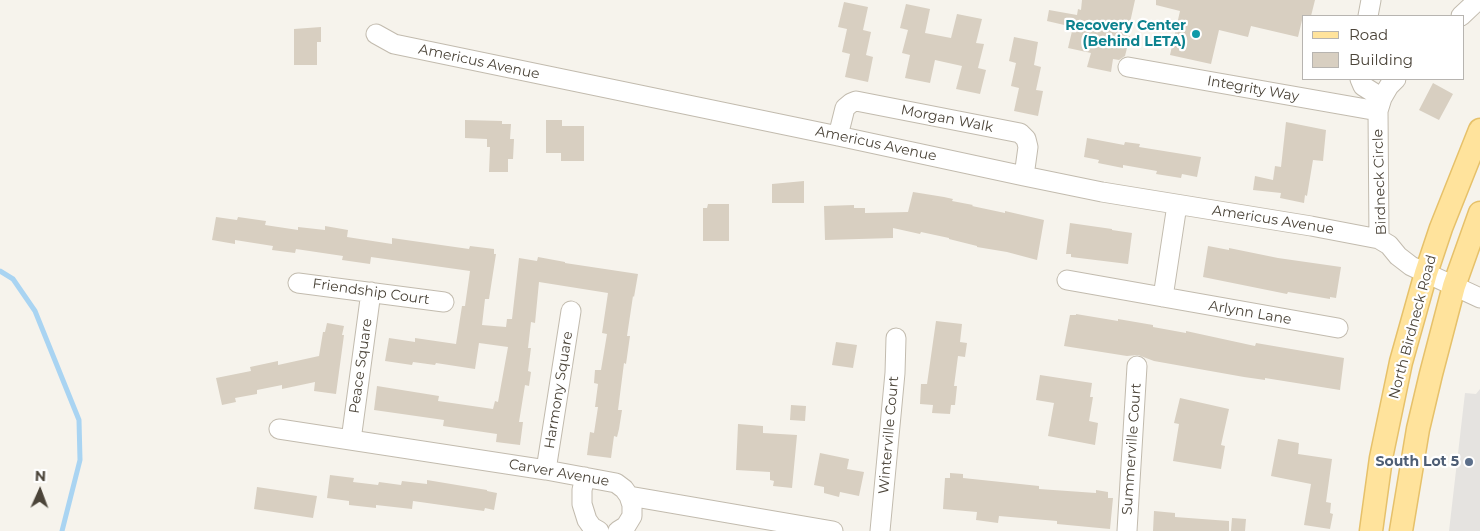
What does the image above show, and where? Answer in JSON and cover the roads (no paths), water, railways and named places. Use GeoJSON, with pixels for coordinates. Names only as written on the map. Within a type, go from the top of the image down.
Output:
{"type":"FeatureCollection","features":[{"type":"Feature","properties":{"kind":"main road","name":"North Birdneck Road"},"geometry":{"type":"LineString","coordinates":[[1371,531],[1381,458],[1401,362],[1426,273],[1441,228],[1480,130]]}},
{"type":"Feature","properties":{"kind":"main road","name":"North Birdneck Road"},"geometry":{"type":"LineString","coordinates":[[1401,531],[1418,429],[1454,286],[1480,213]]}},
{"type":"Feature","properties":{"kind":"street"},"geometry":{"type":"LineString","coordinates":[[1368,15],[1371,0]]}},
{"type":"Feature","properties":{"kind":"street"},"geometry":{"type":"LineString","coordinates":[[1462,15],[1478,0]]}},
{"type":"Feature","properties":{"kind":"street","name":"Americus Avenue"},"geometry":{"type":"LineString","coordinates":[[376,34],[394,44],[1024,176],[1177,205],[1311,226],[1379,239]]}},
{"type":"Feature","properties":{"kind":"street","name":"Integrity Way"},"geometry":{"type":"LineString","coordinates":[[1128,67],[1380,104]]}},
{"type":"Feature","properties":{"kind":"street"},"geometry":{"type":"LineString","coordinates":[[1360,80],[1363,86],[1380,104],[1389,86],[1395,80]]}},
{"type":"Feature","properties":{"kind":"street","name":"Morgan Walk"},"geometry":{"type":"LineString","coordinates":[[838,136],[845,108],[850,103],[856,101],[1020,133],[1026,139],[1028,147],[1024,176]]}},
{"type":"Feature","properties":{"kind":"street","name":"Birdneck Circle"},"geometry":{"type":"LineString","coordinates":[[1380,104],[1379,239],[1389,245],[1398,256],[1411,266],[1480,298]]}},
{"type":"Feature","properties":{"kind":"street"},"geometry":{"type":"LineString","coordinates":[[1163,297],[1177,205]]}},
{"type":"Feature","properties":{"kind":"street","name":"Arlynn Lane"},"geometry":{"type":"LineString","coordinates":[[1067,280],[1338,328]]}},
{"type":"Feature","properties":{"kind":"street","name":"Friendship Court"},"geometry":{"type":"LineString","coordinates":[[298,283],[444,302]]}},
{"type":"Feature","properties":{"kind":"street","name":"Peace Square"},"geometry":{"type":"LineString","coordinates":[[351,440],[371,292]]}},
{"type":"Feature","properties":{"kind":"street","name":"Harmony Square"},"geometry":{"type":"LineString","coordinates":[[546,470],[571,311]]}},
{"type":"Feature","properties":{"kind":"street","name":"Winterville Court"},"geometry":{"type":"LineString","coordinates":[[880,531],[895,373],[896,338]]}},
{"type":"Feature","properties":{"kind":"street","name":"Summerville Court"},"geometry":{"type":"LineString","coordinates":[[1127,531],[1137,366]]}},
{"type":"Feature","properties":{"kind":"street","name":"Carver Avenue"},"geometry":{"type":"LineString","coordinates":[[279,429],[585,477],[616,483],[629,496],[833,531]]}},
{"type":"Feature","properties":{"kind":"street"},"geometry":{"type":"LineString","coordinates":[[585,477],[582,490],[582,504],[586,520],[599,531]]}},
{"type":"Feature","properties":{"kind":"street"},"geometry":{"type":"LineString","coordinates":[[625,529],[632,516],[632,505],[629,496]]}},
{"type":"Feature","properties":{"kind":"waterway"},"geometry":{"type":"LineString","coordinates":[[0,271],[13,279],[35,311],[79,420],[80,460],[62,531]]}},
{"type":"Feature","properties":{"kind":"place","name":"Recovery Center (Behind LETA)"},"geometry":{"type":"Point","coordinates":[1196,34]}},
{"type":"Feature","properties":{"kind":"place","name":"South Lot 5"},"geometry":{"type":"Point","coordinates":[1469,462]}}]}
